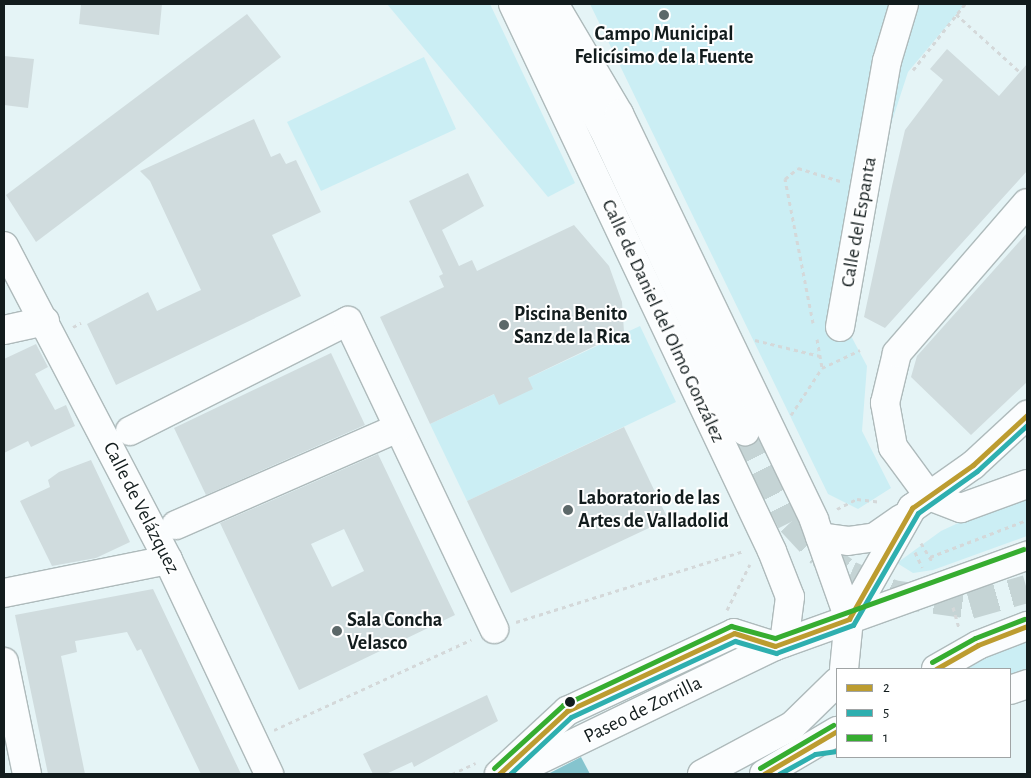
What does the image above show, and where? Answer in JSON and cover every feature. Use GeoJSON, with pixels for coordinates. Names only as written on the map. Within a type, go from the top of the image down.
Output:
{"type":"FeatureCollection","features":[{"type":"Feature","properties":{"kind":"main road","name":"Calle de Daniel del Olmo González"},"geometry":{"type":"LineString","coordinates":[[513,4],[772,551],[790,598],[779,644]]}},
{"type":"Feature","properties":{"kind":"main road"},"geometry":{"type":"LineString","coordinates":[[534,4],[603,128],[745,431]]}},
{"type":"Feature","properties":{"kind":"main road"},"geometry":{"type":"LineString","coordinates":[[554,4],[619,114],[775,439],[824,525],[849,619],[844,668]]}},
{"type":"Feature","properties":{"kind":"main road","name":"Calle del Espanta"},"geometry":{"type":"LineString","coordinates":[[840,327],[887,61],[904,4]]}},
{"type":"Feature","properties":{"kind":"main road"},"geometry":{"type":"LineString","coordinates":[[1027,203],[896,353],[885,403],[893,447],[929,496],[961,508],[1027,484]]}},
{"type":"Feature","properties":{"kind":"main road","name":"Calle de Velázquez"},"geometry":{"type":"LineString","coordinates":[[4,246],[45,321],[168,560],[269,774]]}},
{"type":"Feature","properties":{"kind":"main road"},"geometry":{"type":"LineString","coordinates":[[4,330],[45,321]]}},
{"type":"Feature","properties":{"kind":"main road","name":"Calle de Velázquez"},"geometry":{"type":"LineString","coordinates":[[130,431],[348,321],[494,629]]}},
{"type":"Feature","properties":{"kind":"main road"},"geometry":{"type":"LineString","coordinates":[[824,525],[848,541],[875,538],[973,465],[1027,415]]}},
{"type":"Feature","properties":{"kind":"main road","name":"Calle de Velázquez"},"geometry":{"type":"LineString","coordinates":[[176,525],[398,428]]}},
{"type":"Feature","properties":{"kind":"main road"},"geometry":{"type":"LineString","coordinates":[[973,465],[1027,484]]}},
{"type":"Feature","properties":{"kind":"main road"},"geometry":{"type":"LineString","coordinates":[[849,619],[904,517]]}},
{"type":"Feature","properties":{"kind":"main road","name":"Paseo de Zorrilla"},"geometry":{"type":"LineString","coordinates":[[510,774],[779,644],[1027,556]]}},
{"type":"Feature","properties":{"kind":"main road"},"geometry":{"type":"LineString","coordinates":[[4,592],[168,560]]}},
{"type":"Feature","properties":{"kind":"main road"},"geometry":{"type":"LineString","coordinates":[[938,668],[978,645],[1027,626]]}},
{"type":"Feature","properties":{"kind":"main road","name":"Paseo de Zorrilla"},"geometry":{"type":"LineString","coordinates":[[499,774],[567,711],[734,633],[779,644]]}},
{"type":"Feature","properties":{"kind":"main road"},"geometry":{"type":"LineString","coordinates":[[4,662],[26,774]]}},
{"type":"Feature","properties":{"kind":"main road"},"geometry":{"type":"LineString","coordinates":[[702,774],[792,726],[836,683]]}},
{"type":"Feature","properties":{"kind":"main road"},"geometry":{"type":"LineString","coordinates":[[1011,690],[1027,684]]}},
{"type":"Feature","properties":{"kind":"main road"},"geometry":{"type":"LineString","coordinates":[[769,773],[825,745],[836,732]]}},
{"type":"Feature","properties":{"kind":"path"},"geometry":{"type":"LineString","coordinates":[[907,77],[964,4]]}},
{"type":"Feature","properties":{"kind":"path"},"geometry":{"type":"LineString","coordinates":[[956,14],[1020,72]]}},
{"type":"Feature","properties":{"kind":"path"},"geometry":{"type":"LineString","coordinates":[[822,368],[785,179],[798,168],[864,188]]}},
{"type":"Feature","properties":{"kind":"path"},"geometry":{"type":"LineString","coordinates":[[724,332],[820,356]]}},
{"type":"Feature","properties":{"kind":"path"},"geometry":{"type":"LineString","coordinates":[[775,439],[822,368],[860,350]]}},
{"type":"Feature","properties":{"kind":"path"},"geometry":{"type":"LineString","coordinates":[[824,525],[857,499],[892,503],[904,517],[947,584]]}},
{"type":"Feature","properties":{"kind":"path"},"geometry":{"type":"LineString","coordinates":[[930,557],[1027,520]]}},
{"type":"Feature","properties":{"kind":"shaded area"},"geometry":{"type":"Polygon","coordinates":[[[387,4],[490,4],[575,183],[548,197],[387,4]]]}},
{"type":"Feature","properties":{"kind":"shaded area"},"geometry":{"type":"Polygon","coordinates":[[[590,4],[965,4],[908,72],[833,302],[867,366],[862,431],[891,488],[858,509],[828,494],[590,4]]]}},
{"type":"Feature","properties":{"kind":"shaded area"},"geometry":{"type":"Polygon","coordinates":[[[424,57],[456,129],[321,191],[287,122],[424,57]]]}},
{"type":"Feature","properties":{"kind":"shaded area"},"geometry":{"type":"Polygon","coordinates":[[[640,326],[676,402],[467,501],[430,424],[640,326]]]}},
{"type":"Feature","properties":{"kind":"shaded area"},"geometry":{"type":"Polygon","coordinates":[[[1027,491],[1027,536],[933,570],[913,573],[897,563],[941,531],[1027,491]]]}},
{"type":"Feature","properties":{"kind":"shaded area"},"geometry":{"type":"Polygon","coordinates":[[[1027,636],[1027,674],[1011,680],[1011,668],[955,668],[1027,636]]]}},
{"type":"Feature","properties":{"kind":"water"},"geometry":{"type":"Polygon","coordinates":[[[581,757],[590,774],[548,774],[581,757]]]}},
{"type":"Feature","properties":{"kind":"building"},"geometry":{"type":"Polygon","coordinates":[[[81,4],[162,4],[159,35],[79,24],[81,4]]]}},
{"type":"Feature","properties":{"kind":"building"},"geometry":{"type":"Polygon","coordinates":[[[247,14],[281,57],[36,242],[6,195],[247,14]]]}},
{"type":"Feature","properties":{"kind":"building"},"geometry":{"type":"Polygon","coordinates":[[[947,49],[999,96],[1027,64],[1027,171],[885,328],[864,317],[892,186],[905,130],[943,80],[930,69],[947,49]]]}},
{"type":"Feature","properties":{"kind":"building"},"geometry":{"type":"Polygon","coordinates":[[[4,56],[34,59],[28,108],[4,105],[4,56]]]}},
{"type":"Feature","properties":{"kind":"building"},"geometry":{"type":"Polygon","coordinates":[[[254,119],[271,157],[280,153],[286,164],[296,160],[321,212],[272,235],[301,296],[116,385],[87,324],[148,292],[157,311],[201,290],[150,181],[140,171],[254,119]]]}},
{"type":"Feature","properties":{"kind":"building","name":"Piscina Benito Sanz de la Rica"},"geometry":{"type":"Polygon","coordinates":[[[468,173],[484,206],[442,230],[459,266],[472,260],[477,271],[574,225],[609,266],[622,302],[624,332],[528,378],[533,389],[499,405],[494,394],[430,424],[380,317],[444,287],[439,276],[443,274],[409,201],[468,173]]]}},
{"type":"Feature","properties":{"kind":"building"},"geometry":{"type":"Polygon","coordinates":[[[1027,233],[1027,382],[971,435],[911,377],[917,356],[1027,233]]]}},
{"type":"Feature","properties":{"kind":"building"},"geometry":{"type":"Polygon","coordinates":[[[36,344],[48,367],[35,374],[55,410],[66,405],[75,426],[31,447],[28,441],[4,453],[4,359],[36,344]]]}},
{"type":"Feature","properties":{"kind":"building"},"geometry":{"type":"Polygon","coordinates":[[[331,353],[365,425],[206,495],[174,428],[331,353]]]}},
{"type":"Feature","properties":{"kind":"building","name":"Laboratorio de las Artes de Valladolid"},"geometry":{"type":"Polygon","coordinates":[[[624,427],[668,519],[511,593],[467,501],[624,427]]]}},
{"type":"Feature","properties":{"kind":"building"},"geometry":{"type":"Polygon","coordinates":[[[378,454],[455,615],[299,690],[220,523],[378,454]],[[344,529],[311,544],[332,587],[364,571],[344,529]]]}},
{"type":"Feature","properties":{"kind":"building"},"geometry":{"type":"Polygon","coordinates":[[[91,460],[130,542],[96,558],[52,566],[20,501],[50,487],[48,480],[59,472],[91,460]]]}},
{"type":"Feature","properties":{"kind":"building"},"geometry":{"type":"Polygon","coordinates":[[[153,589],[241,774],[201,774],[141,649],[137,651],[127,632],[75,641],[77,652],[61,656],[85,774],[48,774],[15,615],[153,589]]]}},
{"type":"Feature","properties":{"kind":"building"},"geometry":{"type":"Polygon","coordinates":[[[487,695],[498,721],[414,767],[412,762],[386,774],[373,774],[363,754],[487,695]]]}},
{"type":"Feature","properties":{"kind":"tunnel"},"geometry":{"type":"LineString","coordinates":[[745,431],[791,522],[821,554],[850,575],[893,594],[970,605],[1027,589]]}},
{"type":"Feature","properties":{"kind":"transit line","name":"2"},"geometry":{"type":"LineString","coordinates":[[499,774],[567,711],[734,633],[775,646],[849,619],[912,508],[973,465],[1027,415]]}},
{"type":"Feature","properties":{"kind":"transit line","name":"5"},"geometry":{"type":"LineString","coordinates":[[510,774],[571,717],[735,641],[776,653],[853,625],[918,513],[977,471],[1027,425]]}},
{"type":"Feature","properties":{"kind":"transit line","name":"1"},"geometry":{"type":"LineString","coordinates":[[494,768],[563,705],[731,626],[775,638],[1024,549]]}},
{"type":"Feature","properties":{"kind":"transit line","name":"1"},"geometry":{"type":"LineString","coordinates":[[932,662],[975,638],[1024,619]]}},
{"type":"Feature","properties":{"kind":"transit line","name":"2"},"geometry":{"type":"LineString","coordinates":[[938,668],[978,645],[1027,626]]}},
{"type":"Feature","properties":{"kind":"transit line","name":"1"},"geometry":{"type":"LineString","coordinates":[[760,768],[833,725]]}},
{"type":"Feature","properties":{"kind":"transit line","name":"2"},"geometry":{"type":"LineString","coordinates":[[764,774],[836,732]]}},
{"type":"Feature","properties":{"kind":"transit line","name":"5"},"geometry":{"type":"LineString","coordinates":[[779,774],[815,754],[836,751]]}},
{"type":"Feature","properties":{"kind":"place","name":"Campo Municipal Felicísimo de la Fuente"},"geometry":{"type":"Point","coordinates":[664,15]}},
{"type":"Feature","properties":{"kind":"place","name":"Piscina Benito Sanz de la Rica"},"geometry":{"type":"Point","coordinates":[504,325]}},
{"type":"Feature","properties":{"kind":"place","name":"Laboratorio de las Artes de Valladolid"},"geometry":{"type":"Point","coordinates":[568,510]}},
{"type":"Feature","properties":{"kind":"place","name":"Sala Concha Velasco"},"geometry":{"type":"Point","coordinates":[337,631]}}]}
